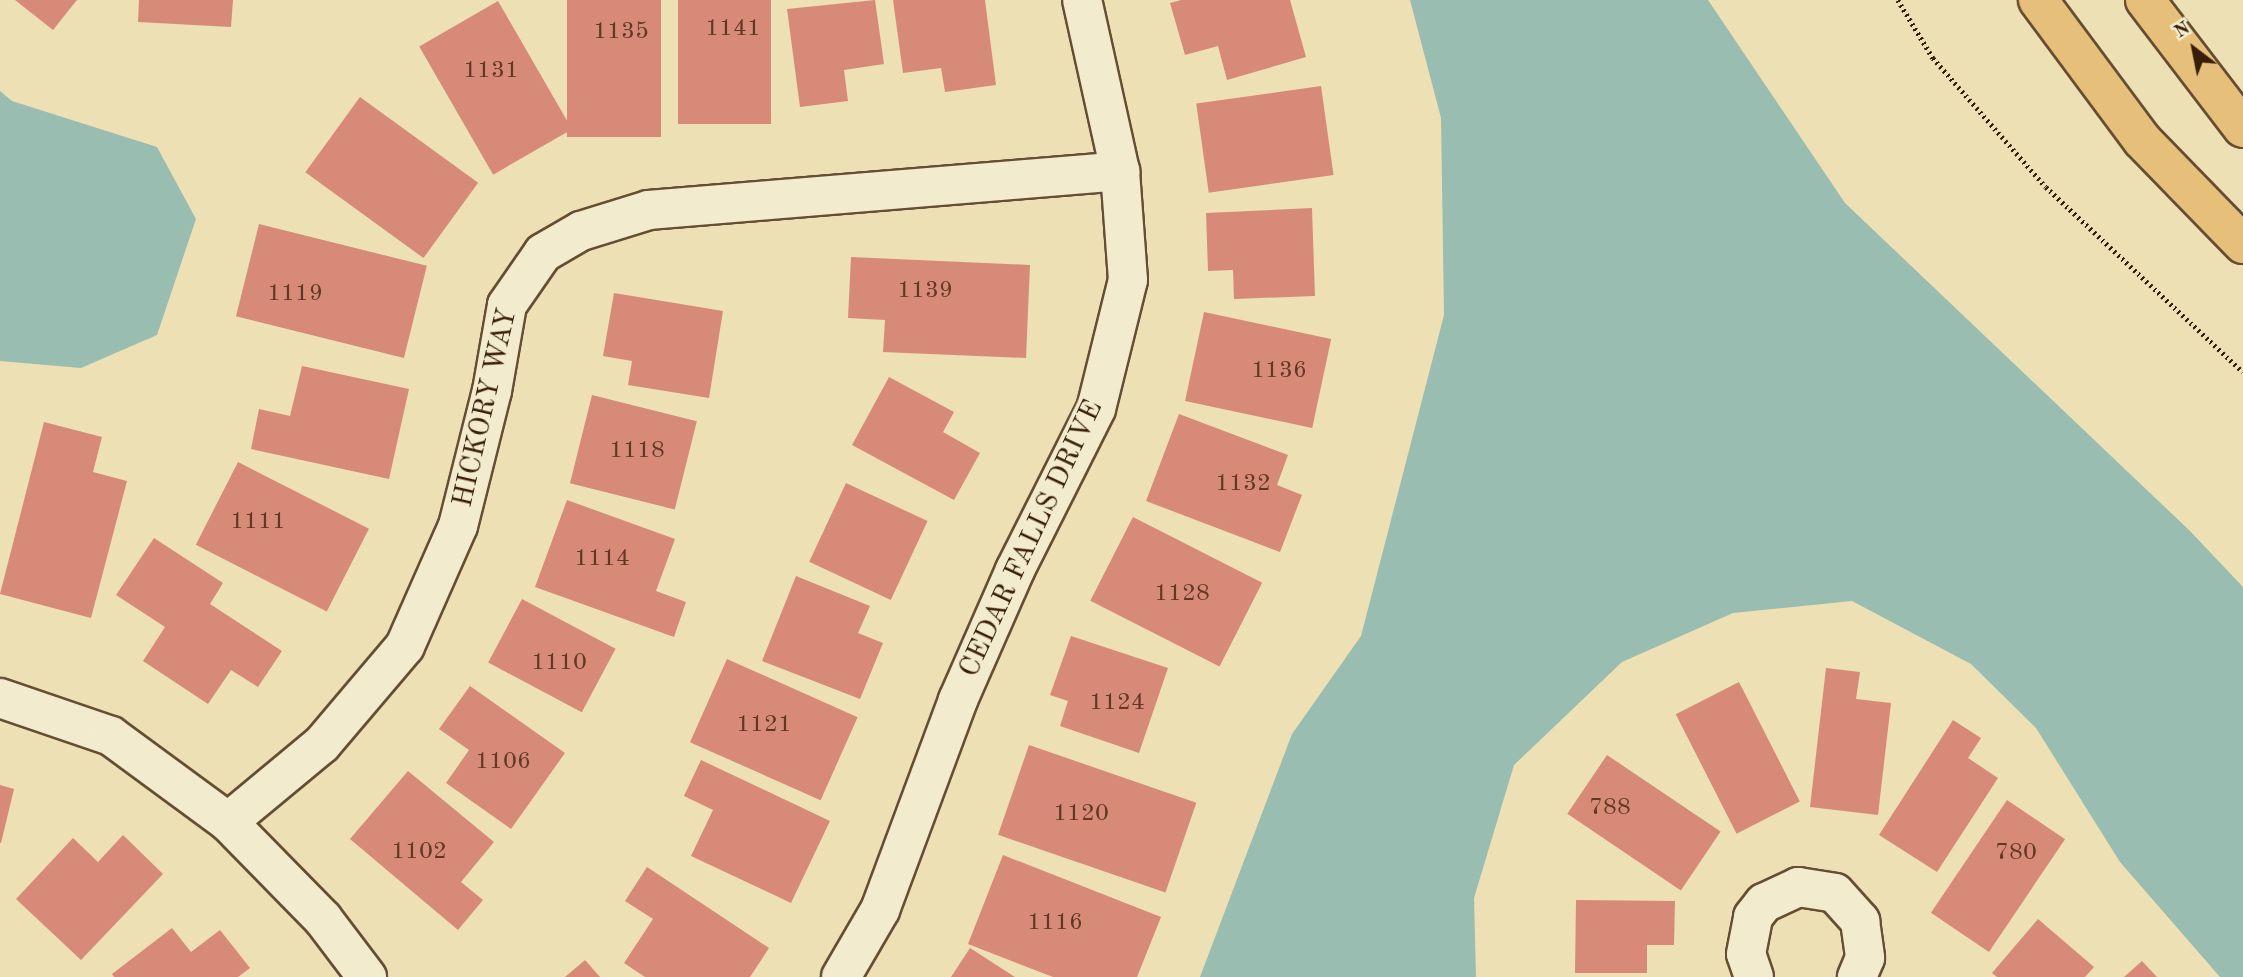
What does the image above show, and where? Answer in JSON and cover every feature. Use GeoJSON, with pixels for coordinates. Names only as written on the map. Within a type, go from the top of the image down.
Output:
{"type":"FeatureCollection","features":[{"type":"Feature","properties":{"kind":"main road"},"geometry":{"type":"LineString","coordinates":[[2038,0],[2142,140],[2243,243]]}},
{"type":"Feature","properties":{"kind":"main road"},"geometry":{"type":"LineString","coordinates":[[2145,0],[2243,128]]}},
{"type":"Feature","properties":{"kind":"street","name":"CEDAR FALLS DRIVE"},"geometry":{"type":"LineString","coordinates":[[841,977],[880,910],[958,700],[1015,570],[1096,409],[1128,280],[1120,171],[1082,0]]}},
{"type":"Feature","properties":{"kind":"street","name":"HICKORY WAY"},"geometry":{"type":"LineString","coordinates":[[228,822],[322,744],[405,646],[458,526],[492,391],[507,306],[543,253],[581,231],[649,210],[1120,171]]}},
{"type":"Feature","properties":{"kind":"street"},"geometry":{"type":"LineString","coordinates":[[0,698],[111,736],[228,822],[323,919],[367,977]]}},
{"type":"Feature","properties":{"kind":"street"},"geometry":{"type":"LineString","coordinates":[[1754,977],[1746,954],[1753,918],[1772,897],[1798,887],[1835,893],[1860,921],[1865,958],[1857,977]]}},
{"type":"Feature","properties":{"kind":"path"},"geometry":{"type":"LineString","coordinates":[[1898,0],[1933,58],[2046,187],[2243,372]]}},
{"type":"Feature","properties":{"kind":"water"},"geometry":{"type":"Polygon","coordinates":[[[1410,0],[1708,0],[1845,203],[2190,531],[2243,587],[2243,977],[2220,977],[2120,862],[2036,728],[1971,664],[1852,601],[1733,613],[1622,662],[1514,765],[1474,898],[1476,977],[1200,977],[1292,734],[1361,636],[1444,315],[1441,118],[1410,0]]]}},
{"type":"Feature","properties":{"kind":"water"},"geometry":{"type":"Polygon","coordinates":[[[0,91],[12,101],[157,147],[196,219],[157,335],[81,368],[0,361],[0,91]]]}},
{"type":"Feature","properties":{"kind":"building"},"geometry":{"type":"Polygon","coordinates":[[[15,0],[77,0],[53,30],[15,0]]]}},
{"type":"Feature","properties":{"kind":"building"},"geometry":{"type":"Polygon","coordinates":[[[139,0],[233,0],[231,27],[138,22],[139,0]]]}},
{"type":"Feature","properties":{"kind":"building"},"geometry":{"type":"Polygon","coordinates":[[[567,0],[661,0],[661,137],[567,137],[567,0]]]}},
{"type":"Feature","properties":{"kind":"building"},"geometry":{"type":"Polygon","coordinates":[[[678,0],[771,0],[771,124],[678,124],[678,0]]]}},
{"type":"Feature","properties":{"kind":"building"},"geometry":{"type":"Polygon","coordinates":[[[875,0],[884,64],[844,70],[848,101],[800,107],[787,9],[875,0]]]}},
{"type":"Feature","properties":{"kind":"building"},"geometry":{"type":"Polygon","coordinates":[[[893,0],[985,0],[996,85],[945,92],[941,68],[903,73],[893,0]]]}},
{"type":"Feature","properties":{"kind":"building"},"geometry":{"type":"Polygon","coordinates":[[[1181,0],[1290,0],[1306,57],[1227,80],[1218,46],[1185,55],[1170,3],[1181,0]]]}},
{"type":"Feature","properties":{"kind":"building"},"geometry":{"type":"Polygon","coordinates":[[[498,1],[572,129],[493,175],[419,46],[498,1]]]}},
{"type":"Feature","properties":{"kind":"building"},"geometry":{"type":"Polygon","coordinates":[[[1321,86],[1334,175],[1209,193],[1196,104],[1321,86]]]}},
{"type":"Feature","properties":{"kind":"building"},"geometry":{"type":"Polygon","coordinates":[[[360,97],[478,183],[423,258],[305,172],[360,97]]]}},
{"type":"Feature","properties":{"kind":"building"},"geometry":{"type":"Polygon","coordinates":[[[1312,208],[1315,296],[1234,299],[1233,270],[1208,271],[1206,213],[1312,208]]]}},
{"type":"Feature","properties":{"kind":"building"},"geometry":{"type":"Polygon","coordinates":[[[259,224],[427,266],[404,358],[236,316],[259,224]]]}},
{"type":"Feature","properties":{"kind":"building"},"geometry":{"type":"Polygon","coordinates":[[[851,257],[1030,265],[1026,358],[883,352],[885,320],[848,318],[851,257]]]}},
{"type":"Feature","properties":{"kind":"building"},"geometry":{"type":"Polygon","coordinates":[[[614,293],[723,311],[709,398],[628,385],[632,361],[603,356],[614,293]]]}},
{"type":"Feature","properties":{"kind":"building"},"geometry":{"type":"Polygon","coordinates":[[[1204,312],[1331,339],[1312,428],[1185,401],[1204,312]]]}},
{"type":"Feature","properties":{"kind":"building"},"geometry":{"type":"Polygon","coordinates":[[[302,366],[409,389],[389,479],[251,449],[259,409],[290,416],[302,366]]]}},
{"type":"Feature","properties":{"kind":"building"},"geometry":{"type":"Polygon","coordinates":[[[889,377],[954,412],[943,432],[980,453],[954,500],[852,445],[889,377]]]}},
{"type":"Feature","properties":{"kind":"building"},"geometry":{"type":"Polygon","coordinates":[[[592,395],[697,421],[675,509],[570,483],[592,395]]]}},
{"type":"Feature","properties":{"kind":"building"},"geometry":{"type":"Polygon","coordinates":[[[1179,414],[1288,455],[1277,485],[1302,495],[1280,552],[1146,501],[1179,414]]]}},
{"type":"Feature","properties":{"kind":"building"},"geometry":{"type":"Polygon","coordinates":[[[44,422],[102,437],[93,472],[127,481],[91,618],[0,594],[44,422]]]}},
{"type":"Feature","properties":{"kind":"building"},"geometry":{"type":"Polygon","coordinates":[[[238,462],[369,529],[327,612],[196,545],[238,462]]]}},
{"type":"Feature","properties":{"kind":"building"},"geometry":{"type":"Polygon","coordinates":[[[846,483],[928,521],[891,600],[809,562],[846,483]]]}},
{"type":"Feature","properties":{"kind":"building"},"geometry":{"type":"Polygon","coordinates":[[[567,500],[675,539],[656,591],[686,602],[674,637],[535,587],[567,500]]]}},
{"type":"Feature","properties":{"kind":"building"},"geometry":{"type":"Polygon","coordinates":[[[1133,517],[1262,583],[1220,667],[1090,601],[1133,517]]]}},
{"type":"Feature","properties":{"kind":"building"},"geometry":{"type":"Polygon","coordinates":[[[154,538],[223,583],[210,604],[282,651],[258,687],[231,670],[208,704],[143,661],[165,627],[116,595],[154,538]]]}},
{"type":"Feature","properties":{"kind":"building"},"geometry":{"type":"Polygon","coordinates":[[[796,576],[870,606],[858,633],[883,643],[860,699],[762,661],[796,576]]]}},
{"type":"Feature","properties":{"kind":"building"},"geometry":{"type":"Polygon","coordinates":[[[522,599],[616,649],[582,712],[488,663],[522,599]]]}},
{"type":"Feature","properties":{"kind":"building"},"geometry":{"type":"Polygon","coordinates":[[[1071,636],[1168,668],[1139,753],[1060,726],[1068,701],[1050,695],[1071,636]]]}},
{"type":"Feature","properties":{"kind":"building"},"geometry":{"type":"Polygon","coordinates":[[[727,659],[858,717],[821,800],[690,742],[727,659]]]}},
{"type":"Feature","properties":{"kind":"building"},"geometry":{"type":"Polygon","coordinates":[[[1826,668],[1860,672],[1856,699],[1891,703],[1878,815],[1810,807],[1826,668]]]}},
{"type":"Feature","properties":{"kind":"building"},"geometry":{"type":"Polygon","coordinates":[[[1739,682],[1800,801],[1737,834],[1676,714],[1739,682]]]}},
{"type":"Feature","properties":{"kind":"building"},"geometry":{"type":"Polygon","coordinates":[[[470,686],[565,753],[511,829],[446,783],[469,750],[439,729],[470,686]]]}},
{"type":"Feature","properties":{"kind":"building"},"geometry":{"type":"Polygon","coordinates":[[[1953,720],[1981,738],[1968,758],[1998,778],[1937,872],[1879,835],[1953,720]]]}},
{"type":"Feature","properties":{"kind":"building"},"geometry":{"type":"Polygon","coordinates":[[[1029,745],[1196,803],[1165,892],[998,835],[1029,745]]]}},
{"type":"Feature","properties":{"kind":"building"},"geometry":{"type":"Polygon","coordinates":[[[1607,755],[1721,832],[1681,890],[1567,814],[1607,755]]]}},
{"type":"Feature","properties":{"kind":"building"},"geometry":{"type":"Polygon","coordinates":[[[701,760],[830,821],[791,903],[691,856],[713,810],[684,796],[701,760]]]}},
{"type":"Feature","properties":{"kind":"building"},"geometry":{"type":"Polygon","coordinates":[[[408,771],[494,842],[461,882],[483,900],[458,930],[350,839],[408,771]]]}},
{"type":"Feature","properties":{"kind":"building"},"geometry":{"type":"Polygon","coordinates":[[[0,785],[14,789],[1,843],[0,843],[0,785]]]}},
{"type":"Feature","properties":{"kind":"building"},"geometry":{"type":"Polygon","coordinates":[[[2007,800],[2065,839],[1989,952],[1931,913],[2007,800]]]}},
{"type":"Feature","properties":{"kind":"building"},"geometry":{"type":"Polygon","coordinates":[[[123,835],[163,874],[81,960],[16,899],[73,838],[98,862],[123,835]]]}},
{"type":"Feature","properties":{"kind":"building"},"geometry":{"type":"Polygon","coordinates":[[[1003,855],[1161,917],[1137,977],[1053,977],[968,944],[1003,855]]]}},
{"type":"Feature","properties":{"kind":"building"},"geometry":{"type":"Polygon","coordinates":[[[647,867],[769,948],[750,977],[645,977],[624,963],[653,919],[625,901],[647,867]]]}},
{"type":"Feature","properties":{"kind":"building"},"geometry":{"type":"Polygon","coordinates":[[[1576,900],[1675,901],[1674,945],[1647,945],[1647,973],[1575,973],[1576,900]]]}},
{"type":"Feature","properties":{"kind":"building"},"geometry":{"type":"Polygon","coordinates":[[[2038,919],[2094,967],[2085,977],[1997,977],[1992,973],[2038,919]]]}},
{"type":"Feature","properties":{"kind":"building"},"geometry":{"type":"Polygon","coordinates":[[[172,928],[191,952],[220,930],[250,968],[238,977],[114,977],[112,974],[172,928]]]}},
{"type":"Feature","properties":{"kind":"building"},"geometry":{"type":"Polygon","coordinates":[[[970,948],[1015,977],[951,977],[970,948]]]}},
{"type":"Feature","properties":{"kind":"building"},"geometry":{"type":"Polygon","coordinates":[[[585,960],[600,977],[565,977],[585,960]]]}},
{"type":"Feature","properties":{"kind":"building"},"geometry":{"type":"Polygon","coordinates":[[[2142,961],[2157,977],[2124,977],[2142,961]]]}}]}
